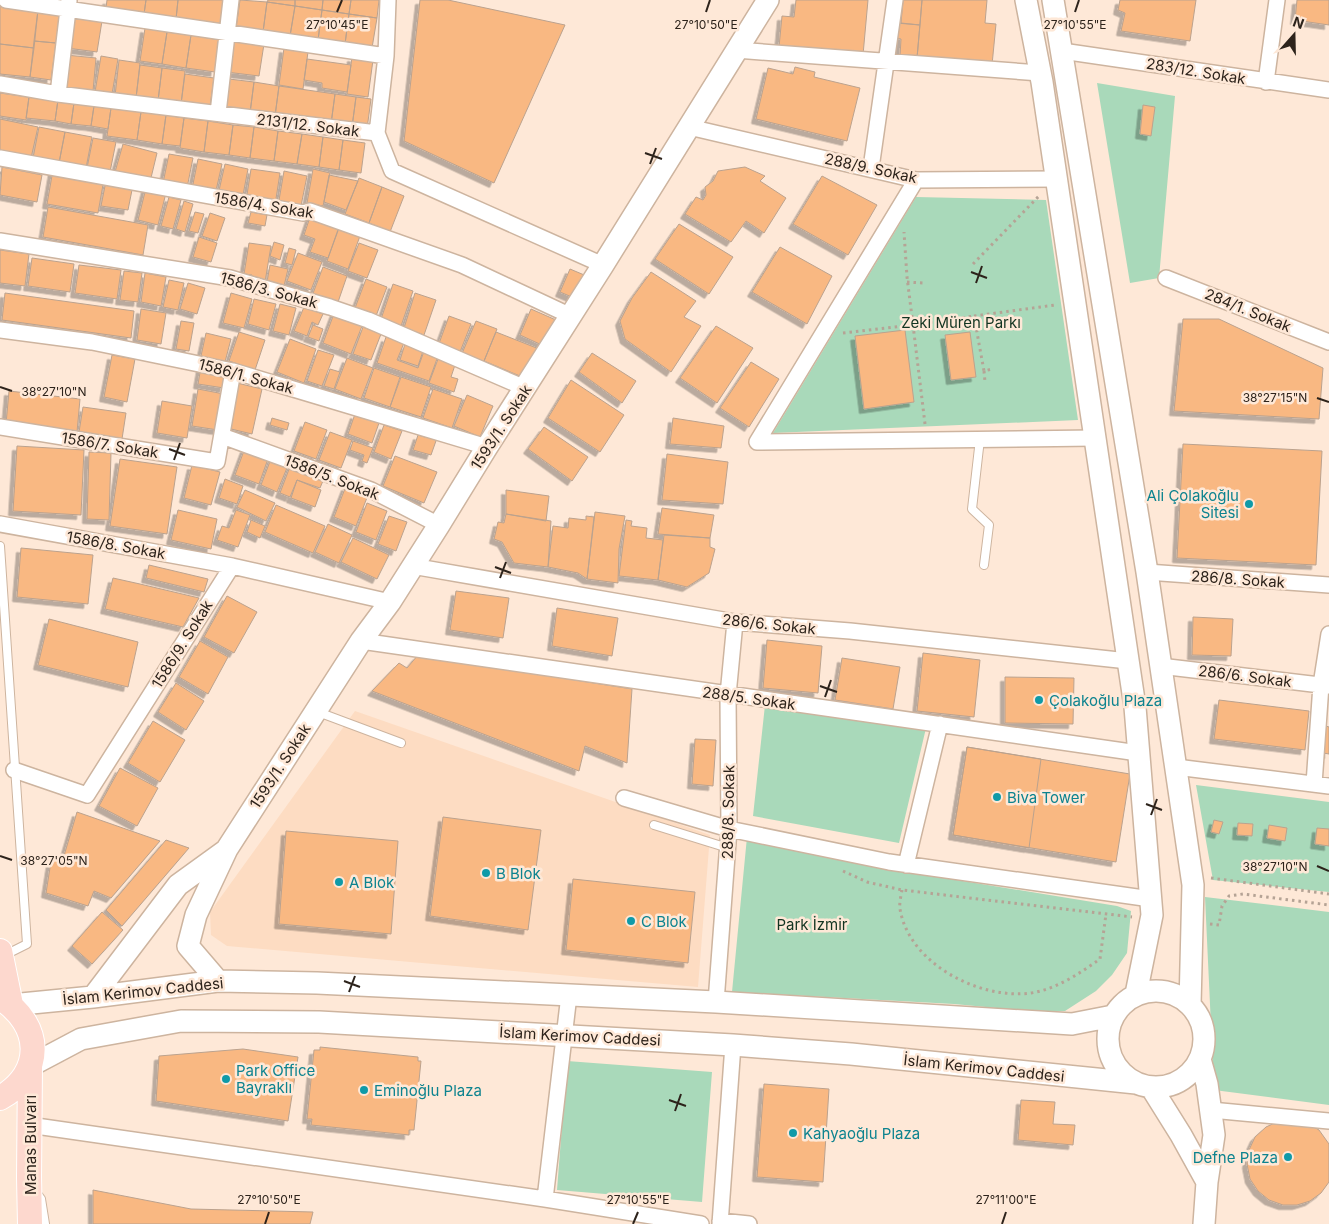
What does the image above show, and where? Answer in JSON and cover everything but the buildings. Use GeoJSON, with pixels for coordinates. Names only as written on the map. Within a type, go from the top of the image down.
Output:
{"type":"FeatureCollection","features":[{"type":"Feature","properties":{"kind":"main road","name":"1593/1. Sokak"},"geometry":{"type":"LineString","coordinates":[[218,981],[188,946],[196,915],[227,849],[439,525],[689,127],[766,0]]}},
{"type":"Feature","properties":{"kind":"main road"},"geometry":{"type":"LineString","coordinates":[[1026,0],[1057,179],[1134,707],[1152,915],[1136,994]]}},
{"type":"Feature","properties":{"kind":"main road"},"geometry":{"type":"LineString","coordinates":[[1053,0],[1146,572],[1194,884],[1190,1005]]}},
{"type":"Feature","properties":{"kind":"main road"},"geometry":{"type":"LineString","coordinates":[[1128,661],[1160,666]]}},
{"type":"Feature","properties":{"kind":"main road","name":"1593/1. Sokak"},"geometry":{"type":"LineString","coordinates":[[93,997],[178,885],[227,849]]}},
{"type":"Feature","properties":{"kind":"main road"},"geometry":{"type":"LineString","coordinates":[[1,954],[6,1001]]}},
{"type":"Feature","properties":{"kind":"main road","name":"İslam Kerimov Caddesi"},"geometry":{"type":"LineString","coordinates":[[6,1001],[93,997],[218,981],[327,984],[716,1002],[1072,1024],[1113,1016]]}},
{"type":"Feature","properties":{"kind":"main road"},"geometry":{"type":"LineString","coordinates":[[1150,991],[1165,991],[1179,996],[1190,1005],[1201,1021],[1204,1040],[1200,1059],[1192,1071],[1180,1080],[1166,1086],[1144,1085],[1123,1074],[1113,1062],[1108,1047],[1108,1031],[1113,1016],[1123,1003],[1136,994],[1150,991]]}},
{"type":"Feature","properties":{"kind":"main road","name":"Manas Bulvarı"},"geometry":{"type":"LineString","coordinates":[[6,1001],[23,1018],[30,1032],[33,1049],[30,1066],[30,1224]]}},
{"type":"Feature","properties":{"kind":"main road","name":"İslam Kerimov Caddesi"},"geometry":{"type":"LineString","coordinates":[[30,1066],[81,1040],[181,1021],[319,1022],[733,1045],[851,1054],[1144,1085]]}},
{"type":"Feature","properties":{"kind":"main road"},"geometry":{"type":"LineString","coordinates":[[1200,1059],[1207,1084],[1214,1135],[1207,1182],[1204,1224]]}},
{"type":"Feature","properties":{"kind":"main road"},"geometry":{"type":"LineString","coordinates":[[0,1098],[20,1084],[30,1066]]}},
{"type":"Feature","properties":{"kind":"main road"},"geometry":{"type":"LineString","coordinates":[[1144,1085],[1182,1135],[1207,1182]]}},
{"type":"Feature","properties":{"kind":"street"},"geometry":{"type":"LineString","coordinates":[[6,0],[68,5],[228,33],[386,56]]}},
{"type":"Feature","properties":{"kind":"street"},"geometry":{"type":"LineString","coordinates":[[218,113],[231,0]]}},
{"type":"Feature","properties":{"kind":"street"},"geometry":{"type":"LineString","coordinates":[[377,133],[386,56],[388,0]]}},
{"type":"Feature","properties":{"kind":"street"},"geometry":{"type":"LineString","coordinates":[[872,168],[895,0]]}},
{"type":"Feature","properties":{"kind":"street"},"geometry":{"type":"LineString","coordinates":[[1266,82],[1277,0]]}},
{"type":"Feature","properties":{"kind":"street"},"geometry":{"type":"LineString","coordinates":[[58,94],[68,5]]}},
{"type":"Feature","properties":{"kind":"street"},"geometry":{"type":"LineString","coordinates":[[736,50],[1040,73]]}},
{"type":"Feature","properties":{"kind":"street","name":"283/12. Sokak"},"geometry":{"type":"LineString","coordinates":[[1062,51],[1329,90]]}},
{"type":"Feature","properties":{"kind":"street","name":"2131/12. Sokak"},"geometry":{"type":"LineString","coordinates":[[0,84],[58,94],[377,133],[392,171],[603,265]]}},
{"type":"Feature","properties":{"kind":"street","name":"288/9. Sokak"},"geometry":{"type":"LineString","coordinates":[[689,127],[872,168],[916,180],[1057,179]]}},
{"type":"Feature","properties":{"kind":"street","name":"1586/4. Sokak"},"geometry":{"type":"LineString","coordinates":[[0,158],[303,213],[310,211],[462,264],[571,316]]}},
{"type":"Feature","properties":{"kind":"street"},"geometry":{"type":"LineString","coordinates":[[916,180],[757,442],[1095,438]]}},
{"type":"Feature","properties":{"kind":"street","name":"1586/3. Sokak"},"geometry":{"type":"LineString","coordinates":[[0,241],[230,278],[368,320],[525,388]]}},
{"type":"Feature","properties":{"kind":"street","name":"284/1. Sokak"},"geometry":{"type":"LineString","coordinates":[[1166,278],[1329,342]]}},
{"type":"Feature","properties":{"kind":"street","name":"1586/1. Sokak"},"geometry":{"type":"LineString","coordinates":[[0,330],[92,342],[233,370],[487,447]]}},
{"type":"Feature","properties":{"kind":"street","name":"1586/7. Sokak"},"geometry":{"type":"LineString","coordinates":[[0,427],[217,462],[233,370]]}},
{"type":"Feature","properties":{"kind":"street","name":"1586/5. Sokak"},"geometry":{"type":"LineString","coordinates":[[222,436],[371,490],[439,525]]}},
{"type":"Feature","properties":{"kind":"street","name":"1586/8. Sokak"},"geometry":{"type":"LineString","coordinates":[[0,524],[232,566]]}},
{"type":"Feature","properties":{"kind":"street"},"geometry":{"type":"LineString","coordinates":[[232,566],[390,602]]}},
{"type":"Feature","properties":{"kind":"street","name":"1586/9. Sokak"},"geometry":{"type":"LineString","coordinates":[[14,770],[87,795],[232,566]]}},
{"type":"Feature","properties":{"kind":"street","name":"286/6. Sokak"},"geometry":{"type":"LineString","coordinates":[[412,566],[735,622],[850,631],[1128,661]]}},
{"type":"Feature","properties":{"kind":"street","name":"286/8. Sokak"},"geometry":{"type":"LineString","coordinates":[[1146,572],[1329,585]]}},
{"type":"Feature","properties":{"kind":"street","name":"288/8. Sokak"},"geometry":{"type":"LineString","coordinates":[[716,1002],[729,829],[728,695],[735,622]]}},
{"type":"Feature","properties":{"kind":"street"},"geometry":{"type":"LineString","coordinates":[[1176,767],[1322,785],[1325,686],[1329,634]]}},
{"type":"Feature","properties":{"kind":"street","name":"288/5. Sokak"},"geometry":{"type":"LineString","coordinates":[[361,642],[1138,753]]}},
{"type":"Feature","properties":{"kind":"street","name":"286/6. Sokak"},"geometry":{"type":"LineString","coordinates":[[1160,666],[1325,686]]}},
{"type":"Feature","properties":{"kind":"street"},"geometry":{"type":"LineString","coordinates":[[906,864],[940,724]]}},
{"type":"Feature","properties":{"kind":"street"},"geometry":{"type":"LineString","coordinates":[[624,798],[729,829],[906,864],[1151,899]]}},
{"type":"Feature","properties":{"kind":"street"},"geometry":{"type":"LineString","coordinates":[[545,1199],[569,995]]}},
{"type":"Feature","properties":{"kind":"street"},"geometry":{"type":"LineString","coordinates":[[733,1045],[720,1223],[749,1224]]}},
{"type":"Feature","properties":{"kind":"street"},"geometry":{"type":"LineString","coordinates":[[1211,1110],[1329,1121]]}},
{"type":"Feature","properties":{"kind":"street"},"geometry":{"type":"LineString","coordinates":[[29,1125],[545,1199],[701,1224]]}},
{"type":"Feature","properties":{"kind":"lane"},"geometry":{"type":"LineString","coordinates":[[980,439],[972,509],[989,525],[984,565]]}},
{"type":"Feature","properties":{"kind":"lane"},"geometry":{"type":"LineString","coordinates":[[0,546],[27,944],[1,954]]}},
{"type":"Feature","properties":{"kind":"lane"},"geometry":{"type":"LineString","coordinates":[[316,711],[400,743]]}},
{"type":"Feature","properties":{"kind":"lane"},"geometry":{"type":"LineString","coordinates":[[654,825],[728,848]]}},
{"type":"Feature","properties":{"kind":"lane"},"geometry":{"type":"LineString","coordinates":[[29,1178],[40,1199],[45,1224]]}},
{"type":"Feature","properties":{"kind":"path"},"geometry":{"type":"LineString","coordinates":[[973,264],[1057,179]]}},
{"type":"Feature","properties":{"kind":"path"},"geometry":{"type":"LineString","coordinates":[[903,202],[907,282],[926,440]]}},
{"type":"Feature","properties":{"kind":"path"},"geometry":{"type":"LineString","coordinates":[[907,282],[924,283]]}},
{"type":"Feature","properties":{"kind":"path"},"geometry":{"type":"LineString","coordinates":[[822,334],[913,325],[1074,303]]}},
{"type":"Feature","properties":{"kind":"path"},"geometry":{"type":"LineString","coordinates":[[974,316],[986,382]]}},
{"type":"Feature","properties":{"kind":"path"},"geometry":{"type":"LineString","coordinates":[[984,371],[992,369]]}},
{"type":"Feature","properties":{"kind":"path"},"geometry":{"type":"LineString","coordinates":[[1192,876],[1329,894]]}},
{"type":"Feature","properties":{"kind":"path"},"geometry":{"type":"LineString","coordinates":[[902,890],[900,908],[906,930],[914,942],[936,966],[972,986],[1007,992],[1031,993],[1052,987],[1079,973],[1100,959],[1106,914]]}},
{"type":"Feature","properties":{"kind":"path"},"geometry":{"type":"LineString","coordinates":[[1193,923],[1219,925],[1222,906],[1229,896],[1243,894],[1329,905]]}},
{"type":"Feature","properties":{"kind":"shaded area"},"geometry":{"type":"Polygon","coordinates":[[[355,711],[710,835],[698,987],[227,946],[211,935],[210,912],[355,711]]]}},
{"type":"Feature","properties":{"kind":"green space"},"geometry":{"type":"Polygon","coordinates":[[[1097,83],[1175,96],[1159,278],[1130,283],[1097,83]]]}},
{"type":"Feature","properties":{"kind":"green space","name":"Zeki Müren Parkı"},"geometry":{"type":"Polygon","coordinates":[[[916,197],[1046,200],[1078,420],[773,433],[916,197]]]}},
{"type":"Feature","properties":{"kind":"green space"},"geometry":{"type":"Polygon","coordinates":[[[765,705],[926,728],[899,843],[753,816],[765,705]]]}},
{"type":"Feature","properties":{"kind":"green space"},"geometry":{"type":"Polygon","coordinates":[[[1196,785],[1329,802],[1329,892],[1213,880],[1196,785]]]}},
{"type":"Feature","properties":{"kind":"green space","name":"Park İzmir"},"geometry":{"type":"Polygon","coordinates":[[[747,837],[813,849],[871,866],[1117,906],[1131,911],[1127,953],[1112,975],[1096,991],[1065,1011],[1040,1012],[954,1004],[732,992],[747,837]]]}},
{"type":"Feature","properties":{"kind":"green space"},"geometry":{"type":"Polygon","coordinates":[[[1205,897],[1329,912],[1329,1105],[1214,1090],[1205,897]]]}},
{"type":"Feature","properties":{"kind":"green space"},"geometry":{"type":"Polygon","coordinates":[[[567,1061],[712,1072],[702,1202],[557,1190],[567,1061]]]}},
{"type":"Feature","properties":{"kind":"place","name":"Ali Çolakoğlu Sitesi"},"geometry":{"type":"Point","coordinates":[1249,504]}},
{"type":"Feature","properties":{"kind":"place","name":"Çolakoğlu Plaza"},"geometry":{"type":"Point","coordinates":[1039,700]}},
{"type":"Feature","properties":{"kind":"place","name":"Biva Tower"},"geometry":{"type":"Point","coordinates":[997,797]}},
{"type":"Feature","properties":{"kind":"place","name":"B Blok"},"geometry":{"type":"Point","coordinates":[486,873]}},
{"type":"Feature","properties":{"kind":"place","name":"A Blok"},"geometry":{"type":"Point","coordinates":[339,882]}},
{"type":"Feature","properties":{"kind":"place","name":"C Blok"},"geometry":{"type":"Point","coordinates":[631,921]}},
{"type":"Feature","properties":{"kind":"place","name":"Park Office Bayraklı"},"geometry":{"type":"Point","coordinates":[226,1079]}},
{"type":"Feature","properties":{"kind":"place","name":"Eminoğlu Plaza"},"geometry":{"type":"Point","coordinates":[364,1090]}},
{"type":"Feature","properties":{"kind":"place","name":"Kahyaoğlu Plaza"},"geometry":{"type":"Point","coordinates":[793,1133]}},
{"type":"Feature","properties":{"kind":"place","name":"Defne Plaza"},"geometry":{"type":"Point","coordinates":[1288,1157]}}]}
